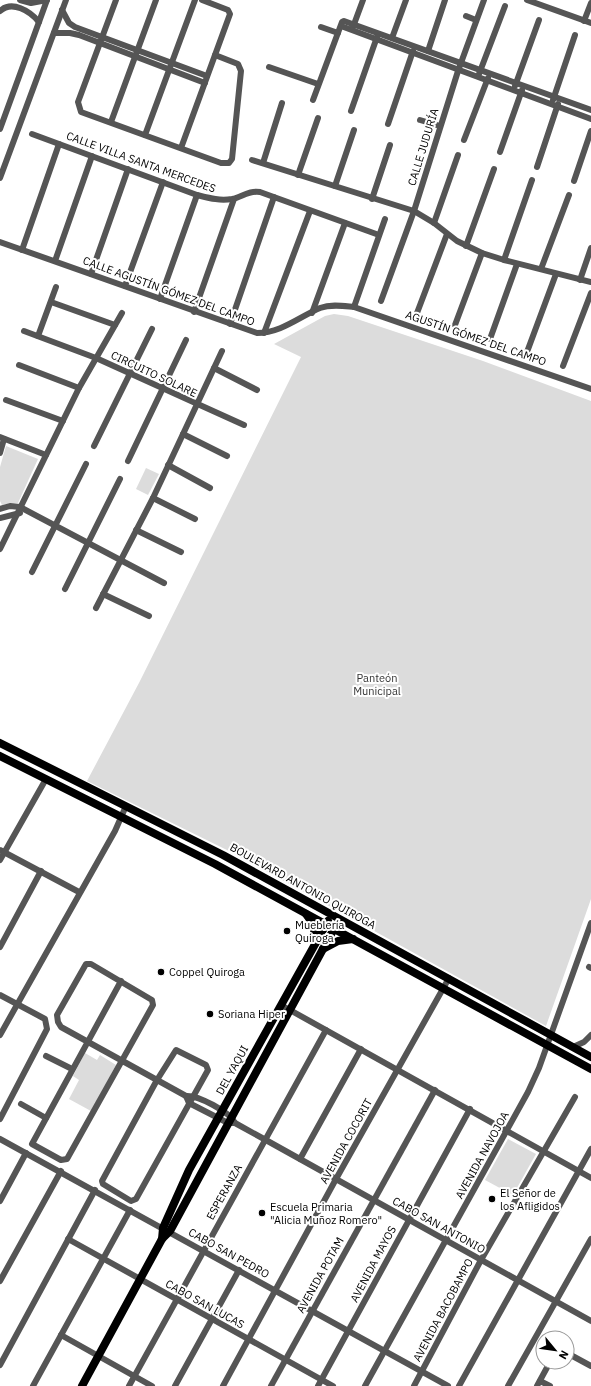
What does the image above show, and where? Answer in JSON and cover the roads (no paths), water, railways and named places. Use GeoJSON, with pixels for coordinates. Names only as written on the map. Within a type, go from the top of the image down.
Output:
{"type":"FeatureCollection","features":[{"type":"Feature","properties":{"kind":"main road","name":"BOULEVARD ANTONIO QUIROGA"},"geometry":{"type":"LineString","coordinates":[[0,743],[223,855],[591,1056]]}},
{"type":"Feature","properties":{"kind":"main road","name":"BOULEVARD ANTONIO QUIROGA"},"geometry":{"type":"LineString","coordinates":[[0,756],[215,864],[591,1069]]}},
{"type":"Feature","properties":{"kind":"main road"},"geometry":{"type":"LineString","coordinates":[[305,912],[312,920],[316,943]]}},
{"type":"Feature","properties":{"kind":"main road","name":"DEL YAQUI"},"geometry":{"type":"LineString","coordinates":[[167,1230],[183,1182],[316,943],[336,917]]}},
{"type":"Feature","properties":{"kind":"main road","name":"DEL YAQUI"},"geometry":{"type":"LineString","coordinates":[[82,1386],[167,1230],[232,1121],[321,950],[330,926]]}},
{"type":"Feature","properties":{"kind":"main road"},"geometry":{"type":"LineString","coordinates":[[321,950],[338,941],[353,939]]}},
{"type":"Feature","properties":{"kind":"street"},"geometry":{"type":"LineString","coordinates":[[20,8],[21,1],[36,3],[47,0]]}},
{"type":"Feature","properties":{"kind":"street"},"geometry":{"type":"LineString","coordinates":[[0,129],[47,0]]}},
{"type":"Feature","properties":{"kind":"street"},"geometry":{"type":"LineString","coordinates":[[0,178],[66,0]]}},
{"type":"Feature","properties":{"kind":"street"},"geometry":{"type":"LineString","coordinates":[[116,0],[78,102],[81,112],[221,163],[229,163],[232,159],[242,71],[238,64],[215,55]]}},
{"type":"Feature","properties":{"kind":"street"},"geometry":{"type":"LineString","coordinates":[[111,122],[156,0]]}},
{"type":"Feature","properties":{"kind":"street"},"geometry":{"type":"LineString","coordinates":[[145,135],[195,0]]}},
{"type":"Feature","properties":{"kind":"street"},"geometry":{"type":"LineString","coordinates":[[181,148],[230,14],[228,10],[202,0]]}},
{"type":"Feature","properties":{"kind":"street"},"geometry":{"type":"LineString","coordinates":[[352,31],[363,0]]}},
{"type":"Feature","properties":{"kind":"street"},"geometry":{"type":"LineString","coordinates":[[392,38],[406,0]]}},
{"type":"Feature","properties":{"kind":"street"},"geometry":{"type":"LineString","coordinates":[[428,51],[446,0]]}},
{"type":"Feature","properties":{"kind":"street","name":"CALLE JUDURÍA"},"geometry":{"type":"LineString","coordinates":[[381,300],[414,211],[458,71],[484,0]]}},
{"type":"Feature","properties":{"kind":"street"},"geometry":{"type":"LineString","coordinates":[[528,0],[591,23]]}},
{"type":"Feature","properties":{"kind":"street"},"geometry":{"type":"LineString","coordinates":[[548,8],[551,1]]}},
{"type":"Feature","properties":{"kind":"street"},"geometry":{"type":"LineString","coordinates":[[584,21],[591,3]]}},
{"type":"Feature","properties":{"kind":"street"},"geometry":{"type":"LineString","coordinates":[[0,11],[10,4],[29,12],[39,22]]}},
{"type":"Feature","properties":{"kind":"street"},"geometry":{"type":"LineString","coordinates":[[478,78],[505,6]]}},
{"type":"Feature","properties":{"kind":"street"},"geometry":{"type":"LineString","coordinates":[[62,10],[69,23],[85,34],[137,54],[169,69],[205,82]]}},
{"type":"Feature","properties":{"kind":"street"},"geometry":{"type":"LineString","coordinates":[[466,16],[476,20]]}},
{"type":"Feature","properties":{"kind":"street"},"geometry":{"type":"LineString","coordinates":[[514,91],[539,20]]}},
{"type":"Feature","properties":{"kind":"street"},"geometry":{"type":"LineString","coordinates":[[313,100],[340,26],[342,22],[346,21],[591,110],[590,119],[376,41],[340,26]]}},
{"type":"Feature","properties":{"kind":"street"},"geometry":{"type":"LineString","coordinates":[[72,33],[74,27]]}},
{"type":"Feature","properties":{"kind":"street"},"geometry":{"type":"LineString","coordinates":[[321,27],[338,34]]}},
{"type":"Feature","properties":{"kind":"street"},"geometry":{"type":"LineString","coordinates":[[351,111],[379,33]]}},
{"type":"Feature","properties":{"kind":"street"},"geometry":{"type":"LineString","coordinates":[[54,34],[85,34]]}},
{"type":"Feature","properties":{"kind":"street"},"geometry":{"type":"LineString","coordinates":[[537,167],[575,35]]}},
{"type":"Feature","properties":{"kind":"street"},"geometry":{"type":"LineString","coordinates":[[388,124],[414,46]]}},
{"type":"Feature","properties":{"kind":"street"},"geometry":{"type":"LineString","coordinates":[[137,54],[171,62],[207,76]]}},
{"type":"Feature","properties":{"kind":"street"},"geometry":{"type":"LineString","coordinates":[[269,66],[318,84]]}},
{"type":"Feature","properties":{"kind":"street"},"geometry":{"type":"LineString","coordinates":[[464,140],[490,73]]}},
{"type":"Feature","properties":{"kind":"street"},"geometry":{"type":"LineString","coordinates":[[500,152],[523,86]]}},
{"type":"Feature","properties":{"kind":"street"},"geometry":{"type":"LineString","coordinates":[[263,163],[282,103]]}},
{"type":"Feature","properties":{"kind":"street"},"geometry":{"type":"LineString","coordinates":[[298,174],[318,118]]}},
{"type":"Feature","properties":{"kind":"street"},"geometry":{"type":"LineString","coordinates":[[420,120],[440,126]]}},
{"type":"Feature","properties":{"kind":"street"},"geometry":{"type":"LineString","coordinates":[[335,186],[354,130]]}},
{"type":"Feature","properties":{"kind":"street"},"geometry":{"type":"LineString","coordinates":[[574,181],[591,131]]}},
{"type":"Feature","properties":{"kind":"street","name":"CALLE VILLA SANTA MERCEDES"},"geometry":{"type":"LineString","coordinates":[[32,134],[197,195],[220,200],[234,199],[254,191],[379,235]]}},
{"type":"Feature","properties":{"kind":"street"},"geometry":{"type":"LineString","coordinates":[[22,250],[59,144]]}},
{"type":"Feature","properties":{"kind":"street"},"geometry":{"type":"LineString","coordinates":[[372,199],[390,146]]}},
{"type":"Feature","properties":{"kind":"street"},"geometry":{"type":"LineString","coordinates":[[434,223],[458,155]]}},
{"type":"Feature","properties":{"kind":"street"},"geometry":{"type":"LineString","coordinates":[[55,261],[92,156]]}},
{"type":"Feature","properties":{"kind":"street"},"geometry":{"type":"LineString","coordinates":[[252,160],[414,211],[434,223],[447,234],[466,246],[504,260],[556,274],[587,280],[591,248]]}},
{"type":"Feature","properties":{"kind":"street"},"geometry":{"type":"LineString","coordinates":[[91,274],[128,169]]}},
{"type":"Feature","properties":{"kind":"street"},"geometry":{"type":"LineString","coordinates":[[466,246],[494,169]]}},
{"type":"Feature","properties":{"kind":"street"},"geometry":{"type":"LineString","coordinates":[[504,260],[532,180]]}},
{"type":"Feature","properties":{"kind":"street"},"geometry":{"type":"LineString","coordinates":[[124,286],[163,182]]}},
{"type":"Feature","properties":{"kind":"street"},"geometry":{"type":"LineString","coordinates":[[160,299],[197,195]]}},
{"type":"Feature","properties":{"kind":"street"},"geometry":{"type":"LineString","coordinates":[[541,270],[569,195]]}},
{"type":"Feature","properties":{"kind":"street"},"geometry":{"type":"LineString","coordinates":[[230,324],[274,197]]}},
{"type":"Feature","properties":{"kind":"street"},"geometry":{"type":"LineString","coordinates":[[194,312],[234,199]]}},
{"type":"Feature","properties":{"kind":"street"},"geometry":{"type":"LineString","coordinates":[[264,333],[310,211]]}},
{"type":"Feature","properties":{"kind":"street"},"geometry":{"type":"LineString","coordinates":[[354,307],[385,219]]}},
{"type":"Feature","properties":{"kind":"street"},"geometry":{"type":"LineString","coordinates":[[312,313],[345,223]]}},
{"type":"Feature","properties":{"kind":"street"},"geometry":{"type":"LineString","coordinates":[[417,313],[447,234]]}},
{"type":"Feature","properties":{"kind":"street","name":"CALLE AGUSTÍN GÓMEZ DEL CAMPO"},"geometry":{"type":"LineString","coordinates":[[0,242],[194,312],[257,333],[264,333],[282,328],[320,308],[335,305],[354,307]]}},
{"type":"Feature","properties":{"kind":"street"},"geometry":{"type":"LineString","coordinates":[[455,326],[482,253]]}},
{"type":"Feature","properties":{"kind":"street"},"geometry":{"type":"LineString","coordinates":[[490,339],[518,264]]}},
{"type":"Feature","properties":{"kind":"street"},"geometry":{"type":"LineString","coordinates":[[527,352],[556,274]]}},
{"type":"Feature","properties":{"kind":"street"},"geometry":{"type":"LineString","coordinates":[[38,336],[56,287]]}},
{"type":"Feature","properties":{"kind":"street"},"geometry":{"type":"LineString","coordinates":[[563,366],[591,293]]}},
{"type":"Feature","properties":{"kind":"street"},"geometry":{"type":"LineString","coordinates":[[51,302],[115,325]]}},
{"type":"Feature","properties":{"kind":"street","name":"AGUSTÍN GÓMEZ DEL CAMPO"},"geometry":{"type":"LineString","coordinates":[[354,307],[591,389]]}},
{"type":"Feature","properties":{"kind":"street"},"geometry":{"type":"LineString","coordinates":[[24,331],[96,358],[122,313]]}},
{"type":"Feature","properties":{"kind":"street"},"geometry":{"type":"LineString","coordinates":[[94,446],[152,329]]}},
{"type":"Feature","properties":{"kind":"street"},"geometry":{"type":"LineString","coordinates":[[128,461],[164,389],[186,340]]}},
{"type":"Feature","properties":{"kind":"street"},"geometry":{"type":"LineString","coordinates":[[222,352],[197,404],[244,424]]}},
{"type":"Feature","properties":{"kind":"street","name":"CIRCUITO SOLARE"},"geometry":{"type":"LineString","coordinates":[[0,549],[79,388],[96,358],[197,404],[168,466],[96,608]]}},
{"type":"Feature","properties":{"kind":"street"},"geometry":{"type":"LineString","coordinates":[[19,365],[79,388]]}},
{"type":"Feature","properties":{"kind":"street"},"geometry":{"type":"LineString","coordinates":[[214,368],[257,390]]}},
{"type":"Feature","properties":{"kind":"street"},"geometry":{"type":"LineString","coordinates":[[6,400],[63,421]]}},
{"type":"Feature","properties":{"kind":"street"},"geometry":{"type":"LineString","coordinates":[[183,434],[227,456]]}},
{"type":"Feature","properties":{"kind":"street"},"geometry":{"type":"LineString","coordinates":[[0,453],[2,438],[46,455]]}},
{"type":"Feature","properties":{"kind":"street"},"geometry":{"type":"LineString","coordinates":[[32,572],[86,464]]}},
{"type":"Feature","properties":{"kind":"street"},"geometry":{"type":"LineString","coordinates":[[168,466],[210,488]]}},
{"type":"Feature","properties":{"kind":"street"},"geometry":{"type":"LineString","coordinates":[[65,589],[120,479]]}},
{"type":"Feature","properties":{"kind":"street"},"geometry":{"type":"LineString","coordinates":[[152,498],[195,519]]}},
{"type":"Feature","properties":{"kind":"street"},"geometry":{"type":"LineString","coordinates":[[0,509],[10,506],[27,512],[164,583]]}},
{"type":"Feature","properties":{"kind":"street"},"geometry":{"type":"LineString","coordinates":[[0,518],[19,510]]}},
{"type":"Feature","properties":{"kind":"street"},"geometry":{"type":"LineString","coordinates":[[136,530],[181,552]]}},
{"type":"Feature","properties":{"kind":"street"},"geometry":{"type":"LineString","coordinates":[[103,594],[149,616]]}},
{"type":"Feature","properties":{"kind":"street"},"geometry":{"type":"LineString","coordinates":[[0,860],[2,851],[46,779]]}},
{"type":"Feature","properties":{"kind":"street"},"geometry":{"type":"LineString","coordinates":[[0,1035],[122,818],[126,806]]}},
{"type":"Feature","properties":{"kind":"street"},"geometry":{"type":"LineString","coordinates":[[2,851],[80,892]]}},
{"type":"Feature","properties":{"kind":"street"},"geometry":{"type":"LineString","coordinates":[[0,947],[41,871]]}},
{"type":"Feature","properties":{"kind":"street","name":"AVENIDA NAVOJOA"},"geometry":{"type":"LineString","coordinates":[[365,1386],[528,1092],[548,1045],[591,923]]}},
{"type":"Feature","properties":{"kind":"street"},"geometry":{"type":"LineString","coordinates":[[121,981],[87,1042],[72,1069],[32,1144],[64,1161],[121,1060],[153,1002],[121,981],[91,964],[86,964],[57,1015],[58,1022],[61,1027],[87,1042],[121,1060],[186,1096],[193,1095]]}},
{"type":"Feature","properties":{"kind":"street","name":"AVENIDA COCORIT"},"geometry":{"type":"LineString","coordinates":[[223,1386],[336,1179],[449,978]]}},
{"type":"Feature","properties":{"kind":"street"},"geometry":{"type":"LineString","coordinates":[[0,994],[45,1019],[47,1024],[46,1035],[0,1119]]}},
{"type":"Feature","properties":{"kind":"street"},"geometry":{"type":"LineString","coordinates":[[281,1005],[470,1109],[591,1178]]}},
{"type":"Feature","properties":{"kind":"street","name":"ESPERANZA"},"geometry":{"type":"LineString","coordinates":[[129,1386],[264,1139],[326,1030]]}},
{"type":"Feature","properties":{"kind":"street"},"geometry":{"type":"LineString","coordinates":[[573,1047],[584,1042],[591,1035]]}},
{"type":"Feature","properties":{"kind":"street"},"geometry":{"type":"LineString","coordinates":[[300,1159],[362,1049]]}},
{"type":"Feature","properties":{"kind":"street"},"geometry":{"type":"LineString","coordinates":[[179,1050],[208,1067],[136,1200],[131,1201],[102,1182],[157,1080],[174,1051],[179,1050]]}},
{"type":"Feature","properties":{"kind":"street"},"geometry":{"type":"LineString","coordinates":[[46,1056],[72,1069]]}},
{"type":"Feature","properties":{"kind":"street","name":"AVENIDA POTAM"},"geometry":{"type":"LineString","coordinates":[[271,1386],[373,1199],[435,1090]]}},
{"type":"Feature","properties":{"kind":"street","name":"CABO SAN ANTONIO"},"geometry":{"type":"LineString","coordinates":[[193,1095],[201,1099],[220,1115]]}},
{"type":"Feature","properties":{"kind":"street"},"geometry":{"type":"LineString","coordinates":[[186,1096],[189,1103]]}},
{"type":"Feature","properties":{"kind":"street","name":"AVENIDA BACOBAMPO"},"geometry":{"type":"LineString","coordinates":[[414,1386],[481,1260],[543,1150],[575,1097]]}},
{"type":"Feature","properties":{"kind":"street"},"geometry":{"type":"LineString","coordinates":[[196,1107],[201,1099]]}},
{"type":"Feature","properties":{"kind":"street","name":"CABO SAN ANTONIO"},"geometry":{"type":"LineString","coordinates":[[189,1103],[232,1121],[591,1321]]}},
{"type":"Feature","properties":{"kind":"street"},"geometry":{"type":"LineString","coordinates":[[21,1104],[46,1118]]}},
{"type":"Feature","properties":{"kind":"street","name":"AVENIDA MAYOS"},"geometry":{"type":"LineString","coordinates":[[318,1386],[408,1219],[470,1109]]}},
{"type":"Feature","properties":{"kind":"street","name":"CABO SAN PEDRO"},"geometry":{"type":"LineString","coordinates":[[0,1139],[61,1171],[448,1386]]}},
{"type":"Feature","properties":{"kind":"street"},"geometry":{"type":"LineString","coordinates":[[459,1386],[591,1149]]}},
{"type":"Feature","properties":{"kind":"street"},"geometry":{"type":"LineString","coordinates":[[0,1200],[26,1153]]}},
{"type":"Feature","properties":{"kind":"street"},"geometry":{"type":"LineString","coordinates":[[0,1281],[61,1171]]}},
{"type":"Feature","properties":{"kind":"street"},"geometry":{"type":"LineString","coordinates":[[0,1365],[95,1190]]}},
{"type":"Feature","properties":{"kind":"street"},"geometry":{"type":"LineString","coordinates":[[33,1386],[130,1210]]}},
{"type":"Feature","properties":{"kind":"street","name":"CABO SAN LUCAS"},"geometry":{"type":"LineString","coordinates":[[68,1239],[333,1386]]}},
{"type":"Feature","properties":{"kind":"street"},"geometry":{"type":"LineString","coordinates":[[508,1386],[591,1239]]}},
{"type":"Feature","properties":{"kind":"street"},"geometry":{"type":"LineString","coordinates":[[175,1386],[239,1270]]}},
{"type":"Feature","properties":{"kind":"street"},"geometry":{"type":"LineString","coordinates":[[61,1335],[152,1386]]}},
{"type":"Feature","properties":{"kind":"street"},"geometry":{"type":"LineString","coordinates":[[575,1357],[591,1366]]}},
{"type":"Feature","properties":{"kind":"street"},"geometry":{"type":"LineString","coordinates":[[545,1370],[538,1383],[550,1386]]}},
{"type":"Feature","properties":{"kind":"place","name":"Mueblería Quiroga"},"geometry":{"type":"Point","coordinates":[287,931]}},
{"type":"Feature","properties":{"kind":"place","name":"Coppel Quiroga"},"geometry":{"type":"Point","coordinates":[161,972]}},
{"type":"Feature","properties":{"kind":"place","name":"Soriana Hiper"},"geometry":{"type":"Point","coordinates":[210,1014]}},
{"type":"Feature","properties":{"kind":"place","name":"El Señor de los Afligidos"},"geometry":{"type":"Point","coordinates":[492,1199]}},
{"type":"Feature","properties":{"kind":"place","name":"Escuela Primaria \"Alicia Muñoz Romero\""},"geometry":{"type":"Point","coordinates":[262,1213]}},
{"type":"Feature","properties":{"kind":"park label","name":"Panteón Municipal"},"geometry":{"type":"Point","coordinates":[377,684]}}]}
